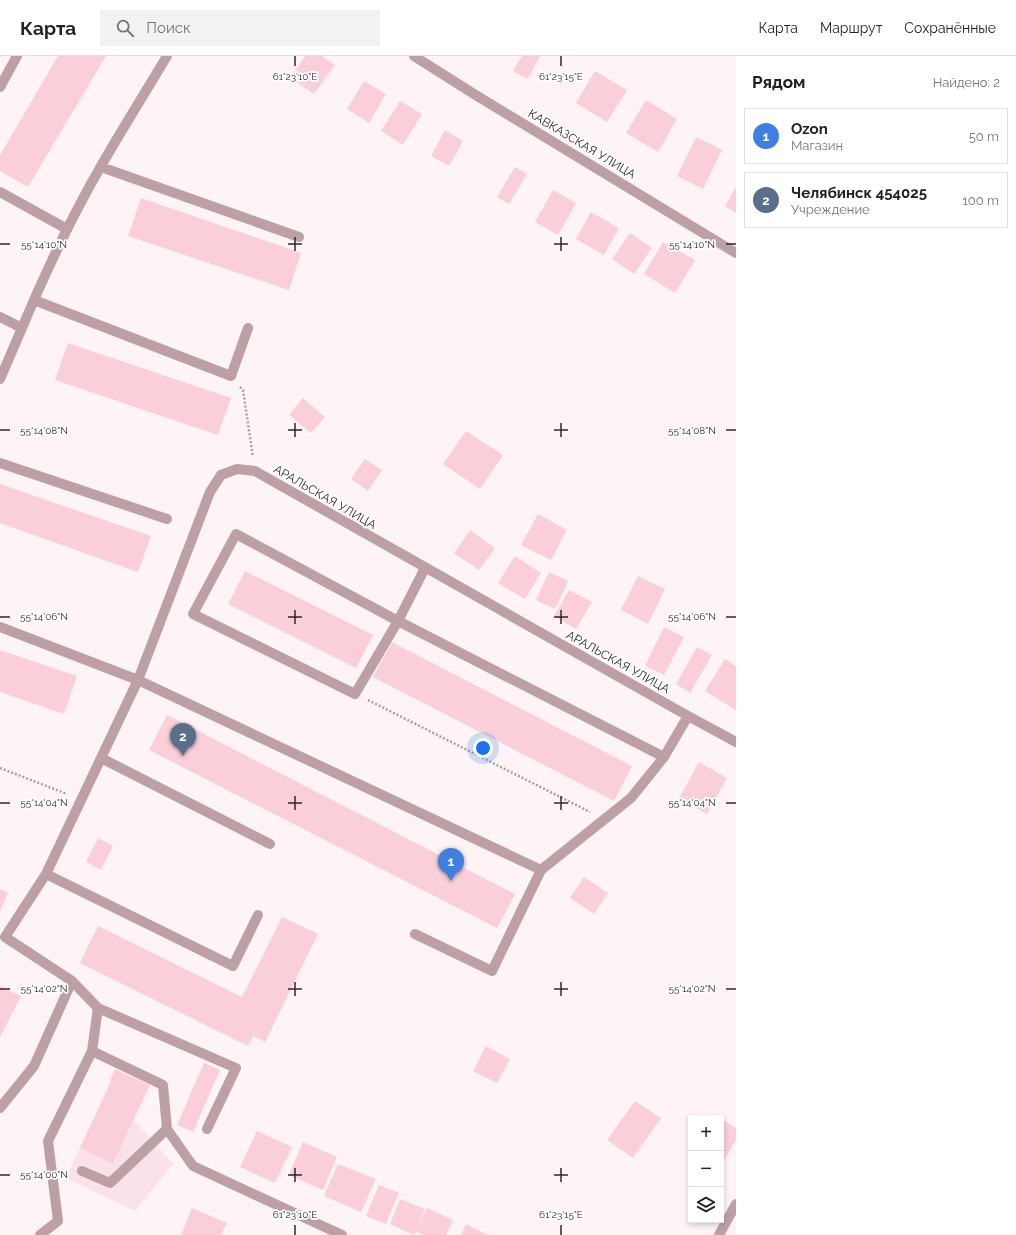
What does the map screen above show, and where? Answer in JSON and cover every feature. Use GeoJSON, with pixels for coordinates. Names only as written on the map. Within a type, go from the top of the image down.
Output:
{"type":"FeatureCollection","features":[{"type":"Feature","properties":{"kind":"street"},"geometry":{"type":"LineString","coordinates":[[0,87],[17,56]]}},
{"type":"Feature","properties":{"kind":"street"},"geometry":{"type":"LineString","coordinates":[[0,379],[67,229],[101,167],[167,56]]}},
{"type":"Feature","properties":{"kind":"street","name":"КАВКАЗСКАЯ УЛИЦА"},"geometry":{"type":"LineString","coordinates":[[414,56],[736,253]]}},
{"type":"Feature","properties":{"kind":"street"},"geometry":{"type":"LineString","coordinates":[[101,167],[299,237]]}},
{"type":"Feature","properties":{"kind":"street"},"geometry":{"type":"LineString","coordinates":[[0,192],[67,229]]}},
{"type":"Feature","properties":{"kind":"street"},"geometry":{"type":"LineString","coordinates":[[34,300],[231,376],[248,328]]}},
{"type":"Feature","properties":{"kind":"street"},"geometry":{"type":"LineString","coordinates":[[0,317],[22,328]]}},
{"type":"Feature","properties":{"kind":"street"},"geometry":{"type":"LineString","coordinates":[[0,463],[167,519]]}},
{"type":"Feature","properties":{"kind":"street","name":"АРАЛЬСКАЯ УЛИЦА"},"geometry":{"type":"LineString","coordinates":[[2,936],[46,874],[138,680],[210,492],[221,475],[237,469],[255,472],[736,742]]}},
{"type":"Feature","properties":{"kind":"street"},"geometry":{"type":"LineString","coordinates":[[425,568],[398,621],[355,694],[193,614],[236,534],[398,621],[664,757]]}},
{"type":"Feature","properties":{"kind":"street"},"geometry":{"type":"LineString","coordinates":[[0,627],[138,680],[541,870]]}},
{"type":"Feature","properties":{"kind":"street"},"geometry":{"type":"LineString","coordinates":[[415,934],[492,971],[541,870],[631,798],[664,757],[688,716]]}},
{"type":"Feature","properties":{"kind":"street"},"geometry":{"type":"LineString","coordinates":[[101,758],[270,844]]}},
{"type":"Feature","properties":{"kind":"street"},"geometry":{"type":"LineString","coordinates":[[46,874],[233,966],[258,915]]}},
{"type":"Feature","properties":{"kind":"street"},"geometry":{"type":"LineString","coordinates":[[2,936],[72,981],[98,1008],[236,1068],[207,1129]]}},
{"type":"Feature","properties":{"kind":"street"},"geometry":{"type":"LineString","coordinates":[[0,1108],[34,1066],[72,981]]}},
{"type":"Feature","properties":{"kind":"street"},"geometry":{"type":"LineString","coordinates":[[40,1235],[58,1221],[48,1141],[92,1051],[98,1008]]}},
{"type":"Feature","properties":{"kind":"street"},"geometry":{"type":"LineString","coordinates":[[92,1051],[163,1085],[167,1129],[193,1166],[342,1235]]}},
{"type":"Feature","properties":{"kind":"street"},"geometry":{"type":"LineString","coordinates":[[82,1171],[110,1183],[167,1129]]}},
{"type":"Feature","properties":{"kind":"street"},"geometry":{"type":"LineString","coordinates":[[719,1235],[736,1204]]}},
{"type":"Feature","properties":{"kind":"path"},"geometry":{"type":"LineString","coordinates":[[231,376],[243,390],[255,472]]}},
{"type":"Feature","properties":{"kind":"path"},"geometry":{"type":"LineString","coordinates":[[355,694],[605,820]]}},
{"type":"Feature","properties":{"kind":"path"},"geometry":{"type":"LineString","coordinates":[[0,768],[81,800]]}},
{"type":"Feature","properties":{"kind":"shaded area"},"geometry":{"type":"Polygon","coordinates":[[[134,1120],[173,1164],[135,1211],[66,1178],[80,1148],[113,1164],[134,1120]]]}},
{"type":"Feature","properties":{"kind":"building"},"geometry":{"type":"Polygon","coordinates":[[[58,56],[106,56],[28,187],[0,171],[0,155],[58,56]]]}},
{"type":"Feature","properties":{"kind":"building"},"geometry":{"type":"Polygon","coordinates":[[[305,56],[322,56],[335,65],[314,94],[290,78],[305,56]]]}},
{"type":"Feature","properties":{"kind":"building"},"geometry":{"type":"Polygon","coordinates":[[[522,56],[540,56],[528,79],[513,71],[522,56]]]}},
{"type":"Feature","properties":{"kind":"building"},"geometry":{"type":"Polygon","coordinates":[[[595,71],[627,90],[607,122],[576,103],[595,71]]]}},
{"type":"Feature","properties":{"kind":"building"},"geometry":{"type":"Polygon","coordinates":[[[364,81],[386,94],[369,123],[347,109],[364,81]]]}},
{"type":"Feature","properties":{"kind":"building"},"geometry":{"type":"Polygon","coordinates":[[[646,100],[677,119],[658,152],[626,133],[646,100]]]}},
{"type":"Feature","properties":{"kind":"building"},"geometry":{"type":"Polygon","coordinates":[[[400,101],[422,114],[403,145],[381,131],[400,101]]]}},
{"type":"Feature","properties":{"kind":"building"},"geometry":{"type":"Polygon","coordinates":[[[445,130],[463,141],[449,166],[431,156],[445,130]]]}},
{"type":"Feature","properties":{"kind":"building"},"geometry":{"type":"Polygon","coordinates":[[[696,137],[722,150],[703,189],[677,176],[696,137]]]}},
{"type":"Feature","properties":{"kind":"building"},"geometry":{"type":"Polygon","coordinates":[[[515,167],[527,174],[509,204],[497,197],[515,167]]]}},
{"type":"Feature","properties":{"kind":"building"},"geometry":{"type":"Polygon","coordinates":[[[736,187],[736,213],[725,206],[736,187]]]}},
{"type":"Feature","properties":{"kind":"building"},"geometry":{"type":"Polygon","coordinates":[[[553,190],[576,203],[558,235],[535,222],[553,190]]]}},
{"type":"Feature","properties":{"kind":"building"},"geometry":{"type":"Polygon","coordinates":[[[141,198],[301,253],[289,290],[128,236],[141,198]]]}},
{"type":"Feature","properties":{"kind":"building"},"geometry":{"type":"Polygon","coordinates":[[[591,212],[619,228],[604,255],[576,239],[591,212]]]}},
{"type":"Feature","properties":{"kind":"building"},"geometry":{"type":"Polygon","coordinates":[[[630,233],[652,248],[634,274],[612,259],[630,233]]]}},
{"type":"Feature","properties":{"kind":"building"},"geometry":{"type":"Polygon","coordinates":[[[663,242],[695,260],[675,293],[644,274],[663,242]]]}},
{"type":"Feature","properties":{"kind":"building"},"geometry":{"type":"Polygon","coordinates":[[[68,343],[231,398],[218,435],[55,380],[68,343]]]}},
{"type":"Feature","properties":{"kind":"building"},"geometry":{"type":"Polygon","coordinates":[[[303,398],[325,417],[311,433],[289,415],[303,398]]]}},
{"type":"Feature","properties":{"kind":"building"},"geometry":{"type":"Polygon","coordinates":[[[466,431],[503,455],[480,489],[443,464],[466,431]]]}},
{"type":"Feature","properties":{"kind":"building"},"geometry":{"type":"Polygon","coordinates":[[[365,459],[382,470],[368,491],[351,479],[365,459]]]}},
{"type":"Feature","properties":{"kind":"building"},"geometry":{"type":"Polygon","coordinates":[[[0,484],[151,536],[138,572],[0,523],[0,484]]]}},
{"type":"Feature","properties":{"kind":"building"},"geometry":{"type":"Polygon","coordinates":[[[538,514],[567,530],[551,560],[521,545],[538,514]]]}},
{"type":"Feature","properties":{"kind":"building"},"geometry":{"type":"Polygon","coordinates":[[[470,530],[495,548],[479,570],[454,553],[470,530]]]}},
{"type":"Feature","properties":{"kind":"building"},"geometry":{"type":"Polygon","coordinates":[[[515,556],[541,573],[525,599],[498,583],[515,556]]]}},
{"type":"Feature","properties":{"kind":"building"},"geometry":{"type":"Polygon","coordinates":[[[245,571],[373,635],[356,668],[228,604],[245,571]]]}},
{"type":"Feature","properties":{"kind":"building"},"geometry":{"type":"Polygon","coordinates":[[[549,572],[568,581],[555,609],[536,600],[549,572]]]}},
{"type":"Feature","properties":{"kind":"building"},"geometry":{"type":"Polygon","coordinates":[[[638,576],[665,589],[648,624],[621,610],[638,576]]]}},
{"type":"Feature","properties":{"kind":"building"},"geometry":{"type":"Polygon","coordinates":[[[569,590],[592,602],[576,629],[554,616],[569,590]]]}},
{"type":"Feature","properties":{"kind":"building"},"geometry":{"type":"Polygon","coordinates":[[[664,627],[684,637],[664,675],[645,666],[664,627]]]}},
{"type":"Feature","properties":{"kind":"building"},"geometry":{"type":"Polygon","coordinates":[[[392,642],[632,766],[614,801],[373,677],[392,642]]]}},
{"type":"Feature","properties":{"kind":"building"},"geometry":{"type":"Polygon","coordinates":[[[697,647],[712,655],[690,693],[676,684],[697,647]]]}},
{"type":"Feature","properties":{"kind":"building"},"geometry":{"type":"Polygon","coordinates":[[[0,650],[77,676],[64,714],[0,692],[0,650]]]}},
{"type":"Feature","properties":{"kind":"building"},"geometry":{"type":"Polygon","coordinates":[[[725,659],[736,666],[736,710],[705,691],[725,659]]]}},
{"type":"Feature","properties":{"kind":"building"},"geometry":{"type":"Polygon","coordinates":[[[167,715],[515,894],[497,928],[149,750],[167,715]]]}},
{"type":"Feature","properties":{"kind":"building"},"geometry":{"type":"Polygon","coordinates":[[[699,762],[727,778],[707,814],[679,798],[699,762]]]}},
{"type":"Feature","properties":{"kind":"building"},"geometry":{"type":"Polygon","coordinates":[[[98,838],[113,846],[101,870],[86,862],[98,838]]]}},
{"type":"Feature","properties":{"kind":"building"},"geometry":{"type":"Polygon","coordinates":[[[584,877],[608,893],[594,914],[570,898],[584,877]]]}},
{"type":"Feature","properties":{"kind":"building"},"geometry":{"type":"Polygon","coordinates":[[[0,889],[8,893],[0,911],[0,889]]]}},
{"type":"Feature","properties":{"kind":"building"},"geometry":{"type":"Polygon","coordinates":[[[282,917],[318,934],[265,1042],[253,1036],[248,1046],[80,963],[98,926],[242,997],[282,917]]]}},
{"type":"Feature","properties":{"kind":"building"},"geometry":{"type":"Polygon","coordinates":[[[0,986],[21,996],[0,1037],[0,986]]]}},
{"type":"Feature","properties":{"kind":"building"},"geometry":{"type":"Polygon","coordinates":[[[486,1046],[510,1059],[497,1083],[473,1071],[486,1046]]]}},
{"type":"Feature","properties":{"kind":"building"},"geometry":{"type":"Polygon","coordinates":[[[204,1063],[220,1070],[193,1132],[177,1125],[204,1063]]]}},
{"type":"Feature","properties":{"kind":"building"},"geometry":{"type":"Polygon","coordinates":[[[115,1069],[150,1085],[113,1164],[80,1148],[111,1081],[110,1080],[115,1069]]]}},
{"type":"Feature","properties":{"kind":"building"},"geometry":{"type":"Polygon","coordinates":[[[635,1101],[661,1118],[633,1158],[607,1140],[635,1101]]]}},
{"type":"Feature","properties":{"kind":"building"},"geometry":{"type":"Polygon","coordinates":[[[724,1121],[736,1128],[736,1140],[724,1161],[724,1121]]]}},
{"type":"Feature","properties":{"kind":"building"},"geometry":{"type":"Polygon","coordinates":[[[257,1131],[292,1147],[275,1183],[240,1167],[257,1131]]]}},
{"type":"Feature","properties":{"kind":"building"},"geometry":{"type":"Polygon","coordinates":[[[303,1142],[337,1157],[323,1190],[289,1175],[303,1142]]]}},
{"type":"Feature","properties":{"kind":"building"},"geometry":{"type":"Polygon","coordinates":[[[338,1164],[376,1179],[361,1212],[324,1196],[338,1164]]]}},
{"type":"Feature","properties":{"kind":"building"},"geometry":{"type":"Polygon","coordinates":[[[379,1185],[399,1193],[386,1224],[366,1216],[379,1185]]]}},
{"type":"Feature","properties":{"kind":"building"},"geometry":{"type":"Polygon","coordinates":[[[400,1199],[425,1209],[418,1226],[427,1208],[453,1220],[446,1235],[423,1235],[416,1231],[414,1235],[390,1224],[400,1199]]]}},
{"type":"Feature","properties":{"kind":"building"},"geometry":{"type":"Polygon","coordinates":[[[192,1208],[227,1223],[221,1235],[181,1235],[192,1208]]]}},
{"type":"Feature","properties":{"kind":"building"},"geometry":{"type":"Polygon","coordinates":[[[466,1224],[488,1235],[461,1235],[466,1224]]]}},
{"type":"Feature","properties":{"kind":"place","name":"Челябинск 454025"},"geometry":{"type":"Point","coordinates":[183,756]}},
{"type":"Feature","properties":{"kind":"place","name":"Ozon"},"geometry":{"type":"Point","coordinates":[451,881]}}]}
